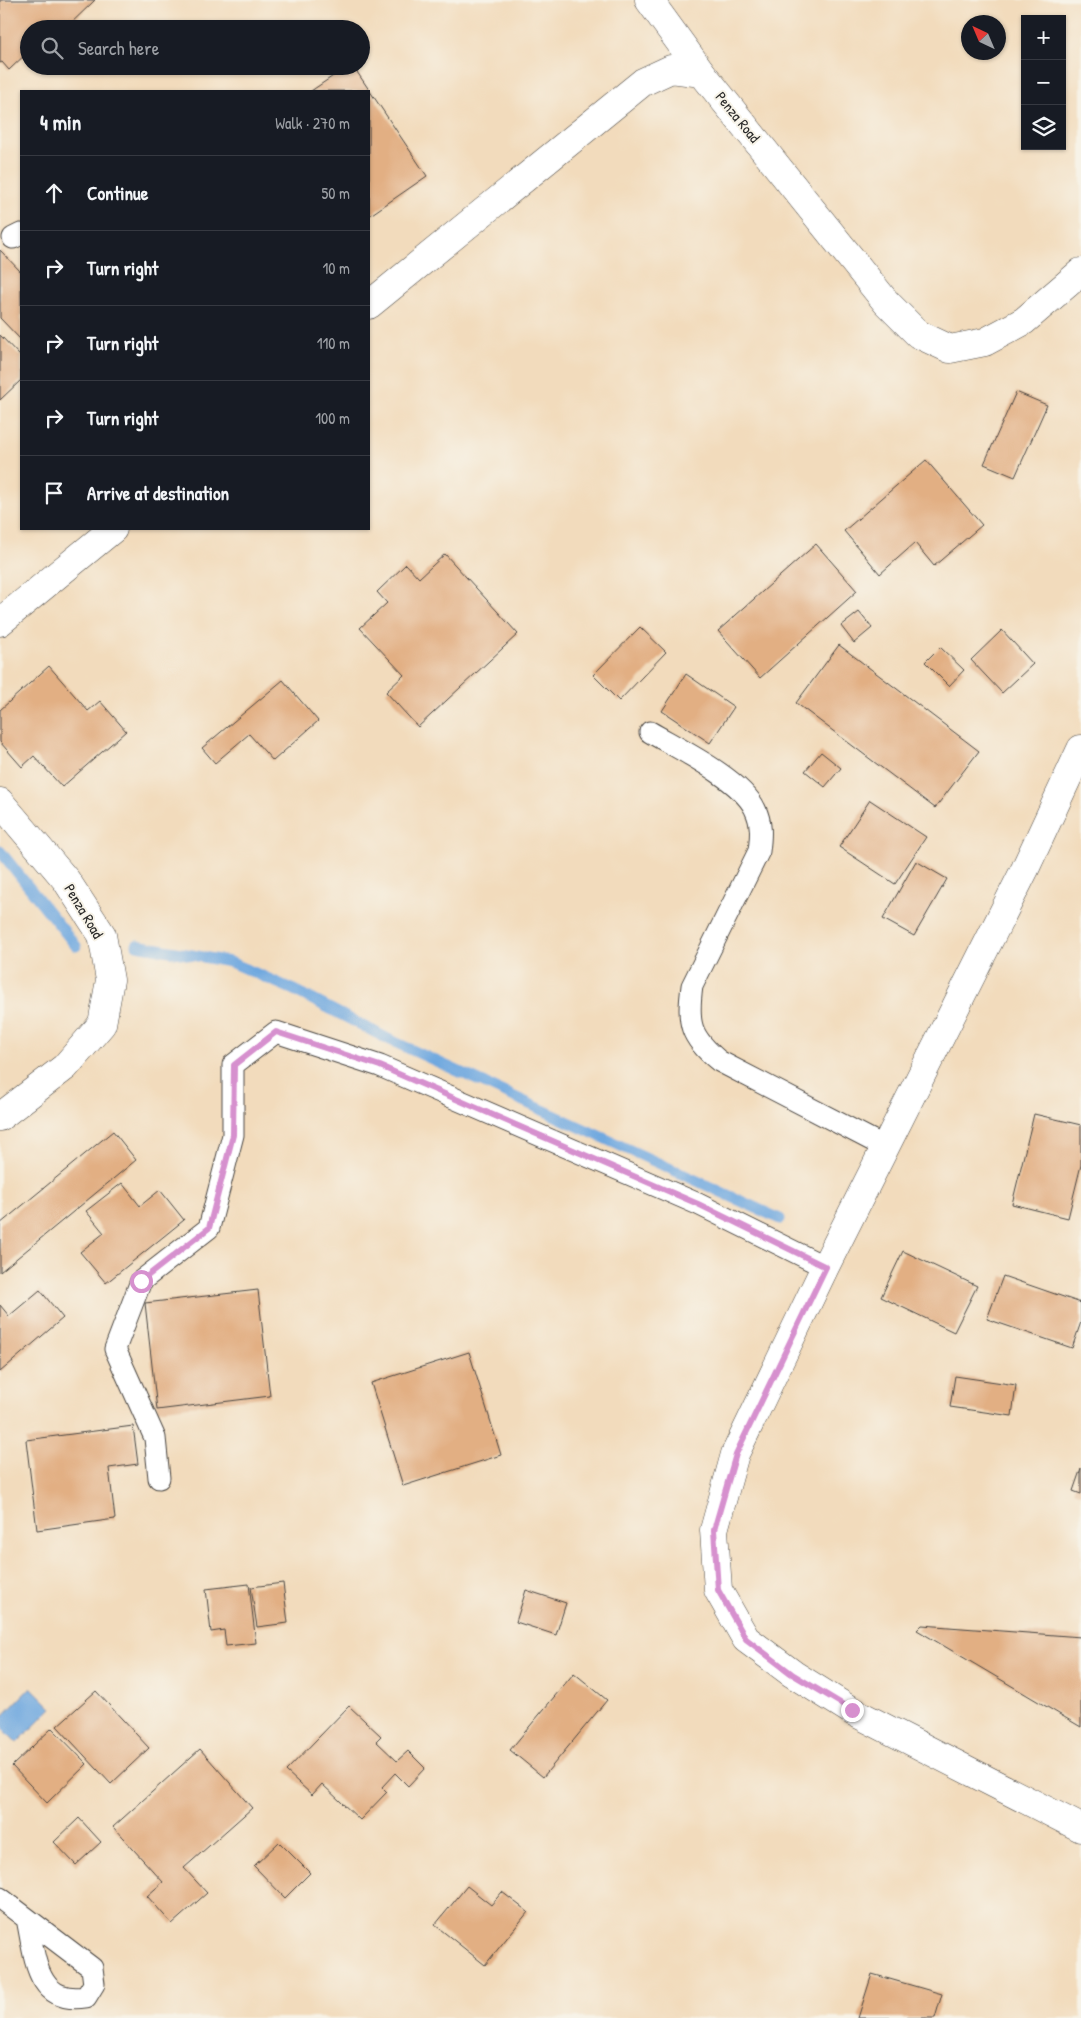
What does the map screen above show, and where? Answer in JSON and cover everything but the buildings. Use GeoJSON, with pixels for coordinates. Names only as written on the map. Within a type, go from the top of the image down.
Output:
{"type":"FeatureCollection","features":[{"type":"Feature","properties":{"kind":"street","name":"Penza Road"},"geometry":{"type":"LineString","coordinates":[[649,0],[702,73],[886,302],[918,334],[950,349],[985,342],[1024,321],[1081,272]]}},
{"type":"Feature","properties":{"kind":"street"},"geometry":{"type":"LineString","coordinates":[[370,304],[643,82],[671,69],[702,73]]}},
{"type":"Feature","properties":{"kind":"street"},"geometry":{"type":"LineString","coordinates":[[0,622],[112,530]]}},
{"type":"Feature","properties":{"kind":"street"},"geometry":{"type":"LineString","coordinates":[[1081,749],[1025,868],[885,1147],[736,1454],[714,1530],[718,1590],[746,1639],[792,1674],[852,1710],[1081,1828]]}},
{"type":"Feature","properties":{"kind":"street","name":"Penza Road"},"geometry":{"type":"LineString","coordinates":[[0,802],[66,880],[102,935],[110,980],[102,1024],[65,1067],[0,1117]]}},
{"type":"Feature","properties":{"kind":"lane"},"geometry":{"type":"LineString","coordinates":[[650,732],[721,774],[741,791],[755,808],[762,830],[760,851],[692,986],[689,1009],[692,1030],[702,1046],[719,1061],[885,1147]]}},
{"type":"Feature","properties":{"kind":"lane"},"geometry":{"type":"LineString","coordinates":[[159,1478],[155,1438],[115,1348],[141,1281],[209,1228],[233,1135],[234,1065],[276,1032],[389,1070],[698,1204],[826,1267]]}},
{"type":"Feature","properties":{"kind":"lane"},"geometry":{"type":"LineString","coordinates":[[0,1898],[26,1919]]}},
{"type":"Feature","properties":{"kind":"water"},"geometry":{"type":"Polygon","coordinates":[[[31,1687],[52,1708],[17,1743],[0,1726],[0,1719],[31,1687]]]}},
{"type":"Feature","properties":{"kind":"waterway"},"geometry":{"type":"LineString","coordinates":[[0,851],[76,946]]}},
{"type":"Feature","properties":{"kind":"waterway"},"geometry":{"type":"LineString","coordinates":[[137,945],[230,962],[294,990],[388,1039],[780,1219]]}},
{"type":"Feature","properties":{"kind":"route"},"geometry":{"type":"LineString","coordinates":[[141,1281],[209,1228],[233,1135],[234,1065],[276,1032],[380,1066],[698,1204],[826,1267],[736,1454],[714,1530],[718,1590],[746,1639],[792,1674],[852,1710]]}}]}
